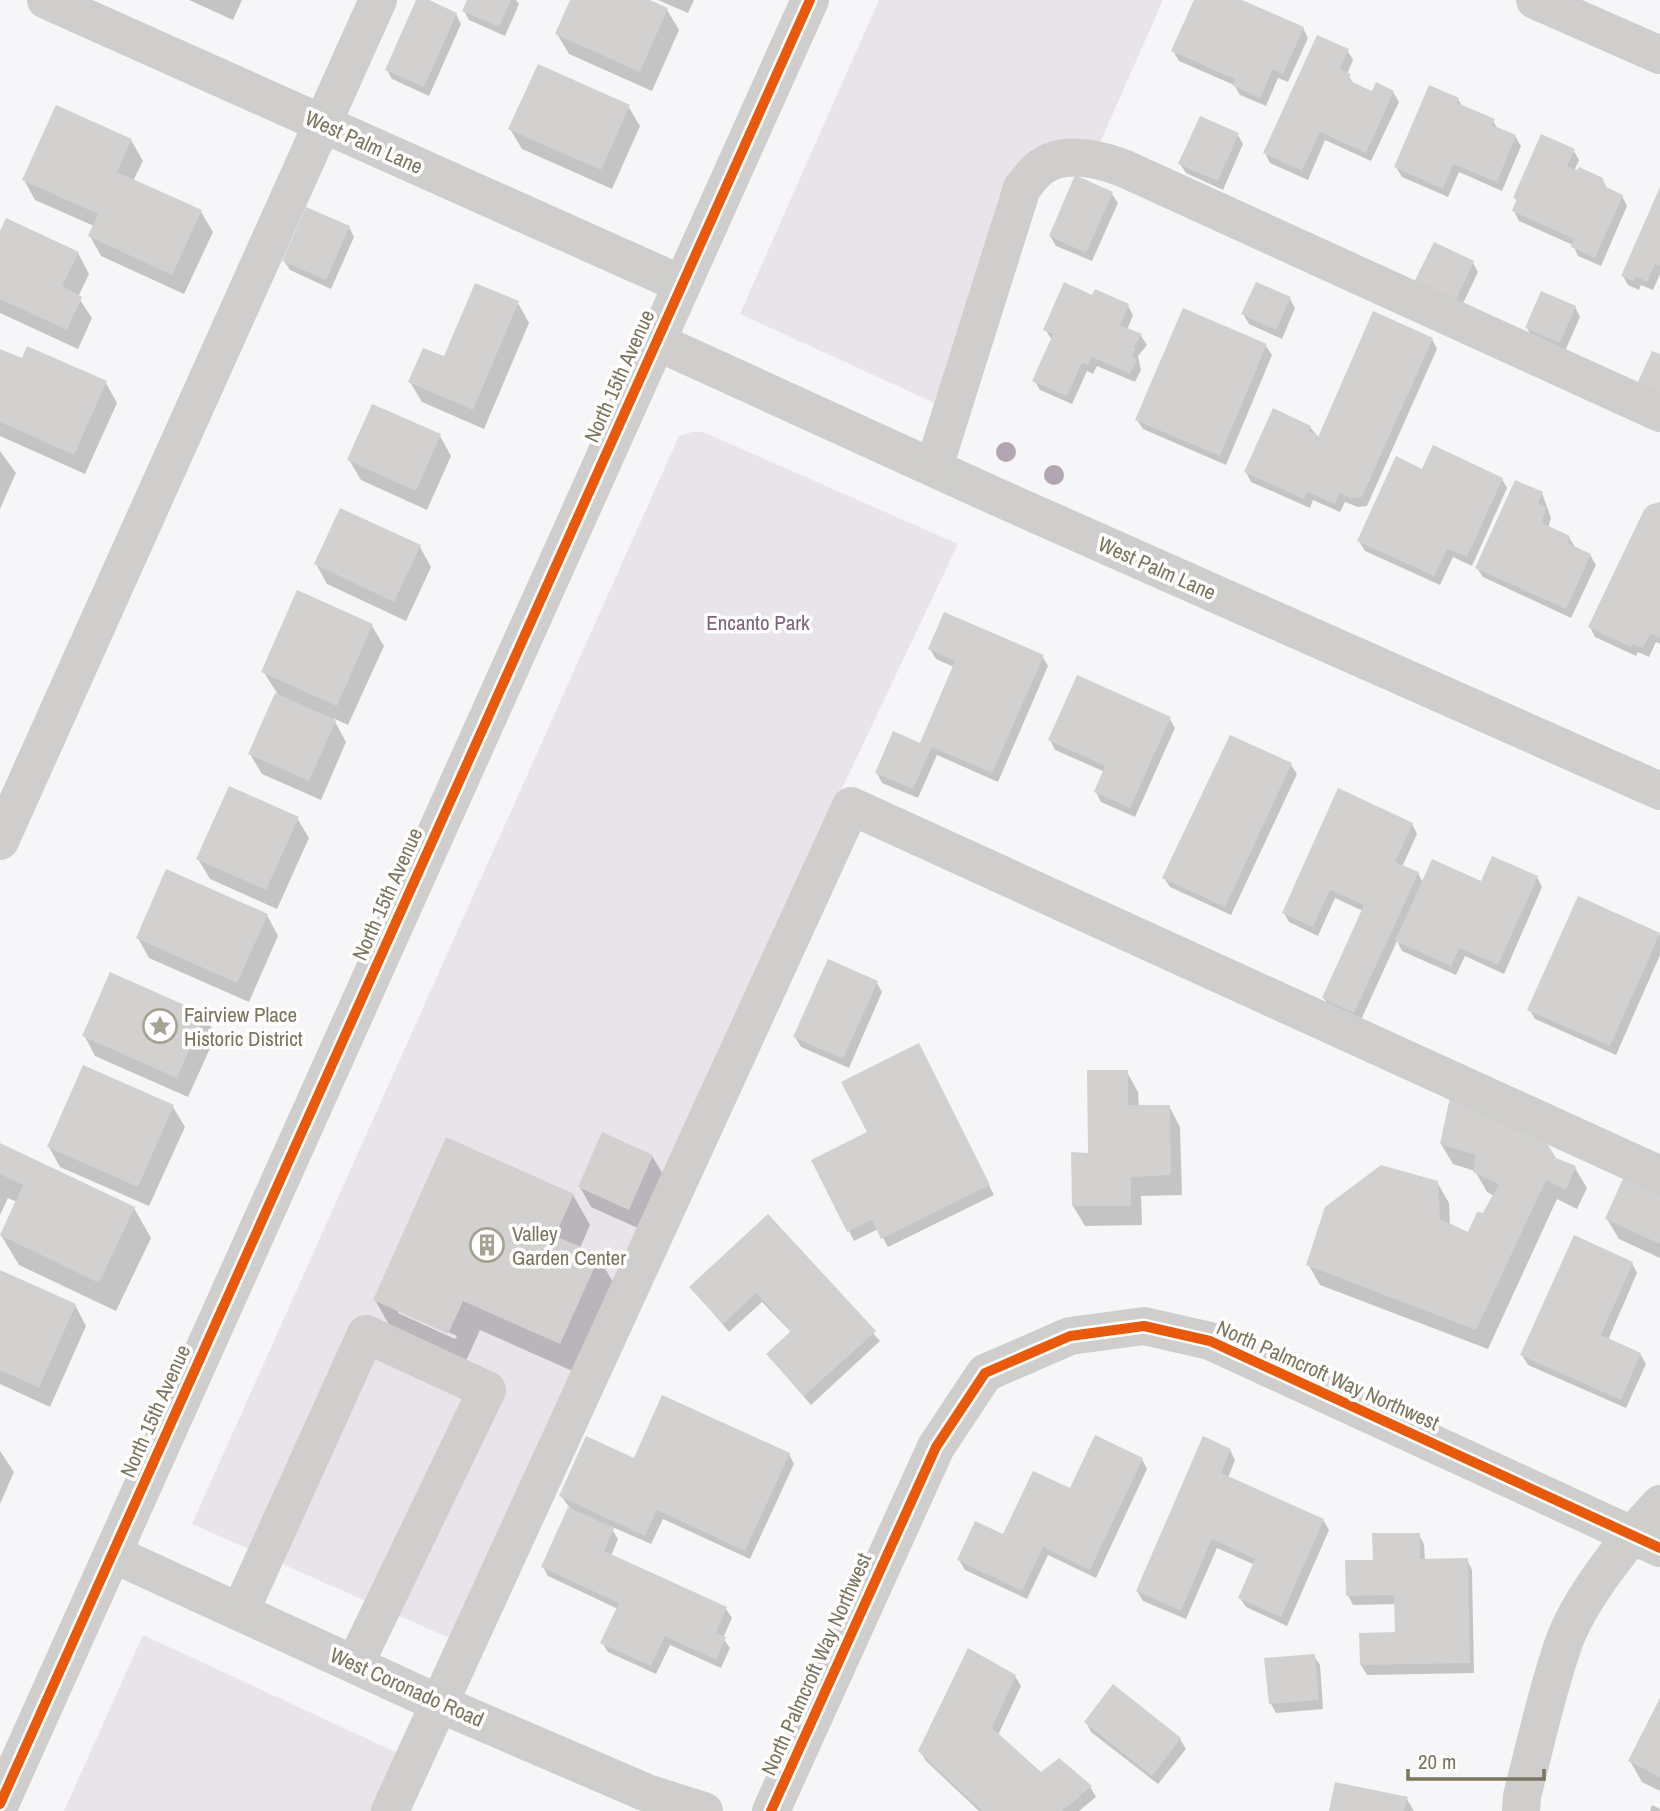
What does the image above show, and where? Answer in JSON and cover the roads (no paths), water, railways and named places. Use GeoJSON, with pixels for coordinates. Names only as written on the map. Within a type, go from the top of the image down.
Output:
{"type":"FeatureCollection","features":[{"type":"Feature","properties":{"kind":"street","name":"West Palm Lane"},"geometry":{"type":"LineString","coordinates":[[46,0],[681,284]]}},
{"type":"Feature","properties":{"kind":"street"},"geometry":{"type":"LineString","coordinates":[[0,841],[378,0]]}},
{"type":"Feature","properties":{"kind":"street","name":"North 15th Avenue"},"geometry":{"type":"LineString","coordinates":[[0,1804],[810,0]]}},
{"type":"Feature","properties":{"kind":"street"},"geometry":{"type":"LineString","coordinates":[[1535,0],[1660,55]]}},
{"type":"Feature","properties":{"kind":"street"},"geometry":{"type":"LineString","coordinates":[[934,467],[1022,188],[1041,166],[1066,158],[1096,158],[1123,168],[1660,413]]}},
{"type":"Feature","properties":{"kind":"street","name":"West Palm Lane"},"geometry":{"type":"LineString","coordinates":[[655,341],[1660,791]]}},
{"type":"Feature","properties":{"kind":"street"},"geometry":{"type":"LineString","coordinates":[[390,1811],[851,806],[1660,1175]]}},
{"type":"Feature","properties":{"kind":"street","name":"North Palmcroft Way Northwest"},"geometry":{"type":"LineString","coordinates":[[771,1811],[936,1447],[985,1373],[1070,1336],[1144,1326],[1210,1341],[1645,1541]]}},
{"type":"Feature","properties":{"kind":"street"},"geometry":{"type":"LineString","coordinates":[[240,1612],[366,1334],[487,1390],[355,1664]]}},
{"type":"Feature","properties":{"kind":"street"},"geometry":{"type":"LineString","coordinates":[[1521,1811],[1522,1796],[1563,1643],[1599,1581],[1645,1541],[1660,1504]]}},
{"type":"Feature","properties":{"kind":"street","name":"West Coronado Road"},"geometry":{"type":"LineString","coordinates":[[113,1554],[440,1704],[647,1793],[704,1811]]}},
{"type":"Feature","properties":{"kind":"place","name":"Fairview Place Historic District"},"geometry":{"type":"Point","coordinates":[160,1026]}},
{"type":"Feature","properties":{"kind":"place","name":"Valley Garden Center"},"geometry":{"type":"Point","coordinates":[487,1245]}},
{"type":"Feature","properties":{"kind":"park label","name":"Encanto Park"},"geometry":{"type":"Point","coordinates":[758,622]}}]}
